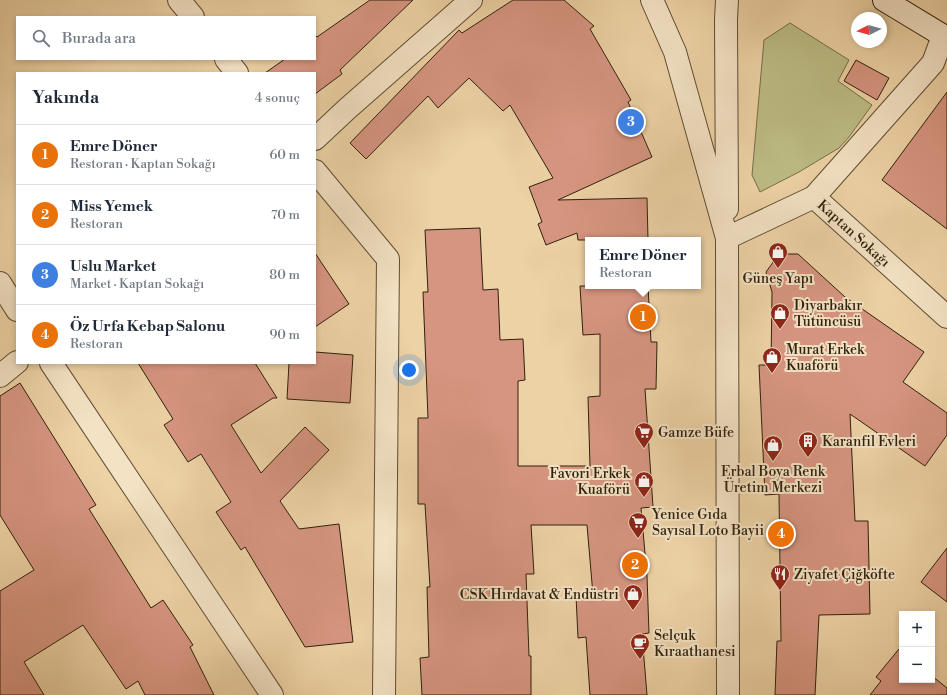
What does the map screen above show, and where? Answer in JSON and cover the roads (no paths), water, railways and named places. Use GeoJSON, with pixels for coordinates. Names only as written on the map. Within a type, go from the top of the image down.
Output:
{"type":"FeatureCollection","features":[{"type":"Feature","properties":{"kind":"street"},"geometry":{"type":"LineString","coordinates":[[179,0],[192,16]]}},
{"type":"Feature","properties":{"kind":"street"},"geometry":{"type":"LineString","coordinates":[[316,138],[471,0]]}},
{"type":"Feature","properties":{"kind":"street"},"geometry":{"type":"LineString","coordinates":[[652,0],[675,52],[727,238]]}},
{"type":"Feature","properties":{"kind":"street"},"geometry":{"type":"LineString","coordinates":[[727,0],[728,695]]}},
{"type":"Feature","properties":{"kind":"street"},"geometry":{"type":"LineString","coordinates":[[814,197],[933,63],[945,37],[884,0]]}},
{"type":"Feature","properties":{"kind":"street"},"geometry":{"type":"LineString","coordinates":[[227,60],[236,72]]}},
{"type":"Feature","properties":{"kind":"street"},"geometry":{"type":"LineString","coordinates":[[316,172],[388,259],[384,695]]}},
{"type":"Feature","properties":{"kind":"street","name":"Kaptan Sokağı"},"geometry":{"type":"LineString","coordinates":[[727,238],[814,197],[947,318]]}},
{"type":"Feature","properties":{"kind":"street"},"geometry":{"type":"LineString","coordinates":[[0,283],[16,308]]}},
{"type":"Feature","properties":{"kind":"street"},"geometry":{"type":"LineString","coordinates":[[0,376],[16,363]]}},
{"type":"Feature","properties":{"kind":"street"},"geometry":{"type":"LineString","coordinates":[[52,364],[272,695]]}},
{"type":"Feature","properties":{"kind":"place","name":"Uslu Market"},"geometry":{"type":"Point","coordinates":[631,122]}},
{"type":"Feature","properties":{"kind":"place","name":"Güneş Yapı"},"geometry":{"type":"Point","coordinates":[778,269]}},
{"type":"Feature","properties":{"kind":"place","name":"Emre Döner"},"geometry":{"type":"Point","coordinates":[643,317]}},
{"type":"Feature","properties":{"kind":"place","name":"Diyarbakır Tütüncüsü"},"geometry":{"type":"Point","coordinates":[780,330]}},
{"type":"Feature","properties":{"kind":"place","name":"Murat Erkek Kuaförü"},"geometry":{"type":"Point","coordinates":[772,374]}},
{"type":"Feature","properties":{"kind":"place","name":"Gamze Büfe"},"geometry":{"type":"Point","coordinates":[644,449]}},
{"type":"Feature","properties":{"kind":"place","name":"Karanfil Evleri"},"geometry":{"type":"Point","coordinates":[808,458]}},
{"type":"Feature","properties":{"kind":"place","name":"Erbal Boya Renk Üretim Merkezi"},"geometry":{"type":"Point","coordinates":[773,462]}},
{"type":"Feature","properties":{"kind":"place","name":"Favori Erkek Kuaförü"},"geometry":{"type":"Point","coordinates":[644,498]}},
{"type":"Feature","properties":{"kind":"place","name":"Öz Urfa Kebap Salonu"},"geometry":{"type":"Point","coordinates":[781,534]}},
{"type":"Feature","properties":{"kind":"place","name":"Yenice Gıda Sayısal Loto Bayii"},"geometry":{"type":"Point","coordinates":[638,539]}},
{"type":"Feature","properties":{"kind":"place","name":"Miss Yemek"},"geometry":{"type":"Point","coordinates":[635,565]}},
{"type":"Feature","properties":{"kind":"place","name":"Ziyafet Çiğköfte"},"geometry":{"type":"Point","coordinates":[780,591]}},
{"type":"Feature","properties":{"kind":"place","name":"CSK Hırdavat & Endüstri"},"geometry":{"type":"Point","coordinates":[633,611]}},
{"type":"Feature","properties":{"kind":"place","name":"Selçuk Kıraathanesi"},"geometry":{"type":"Point","coordinates":[640,660]}}]}
